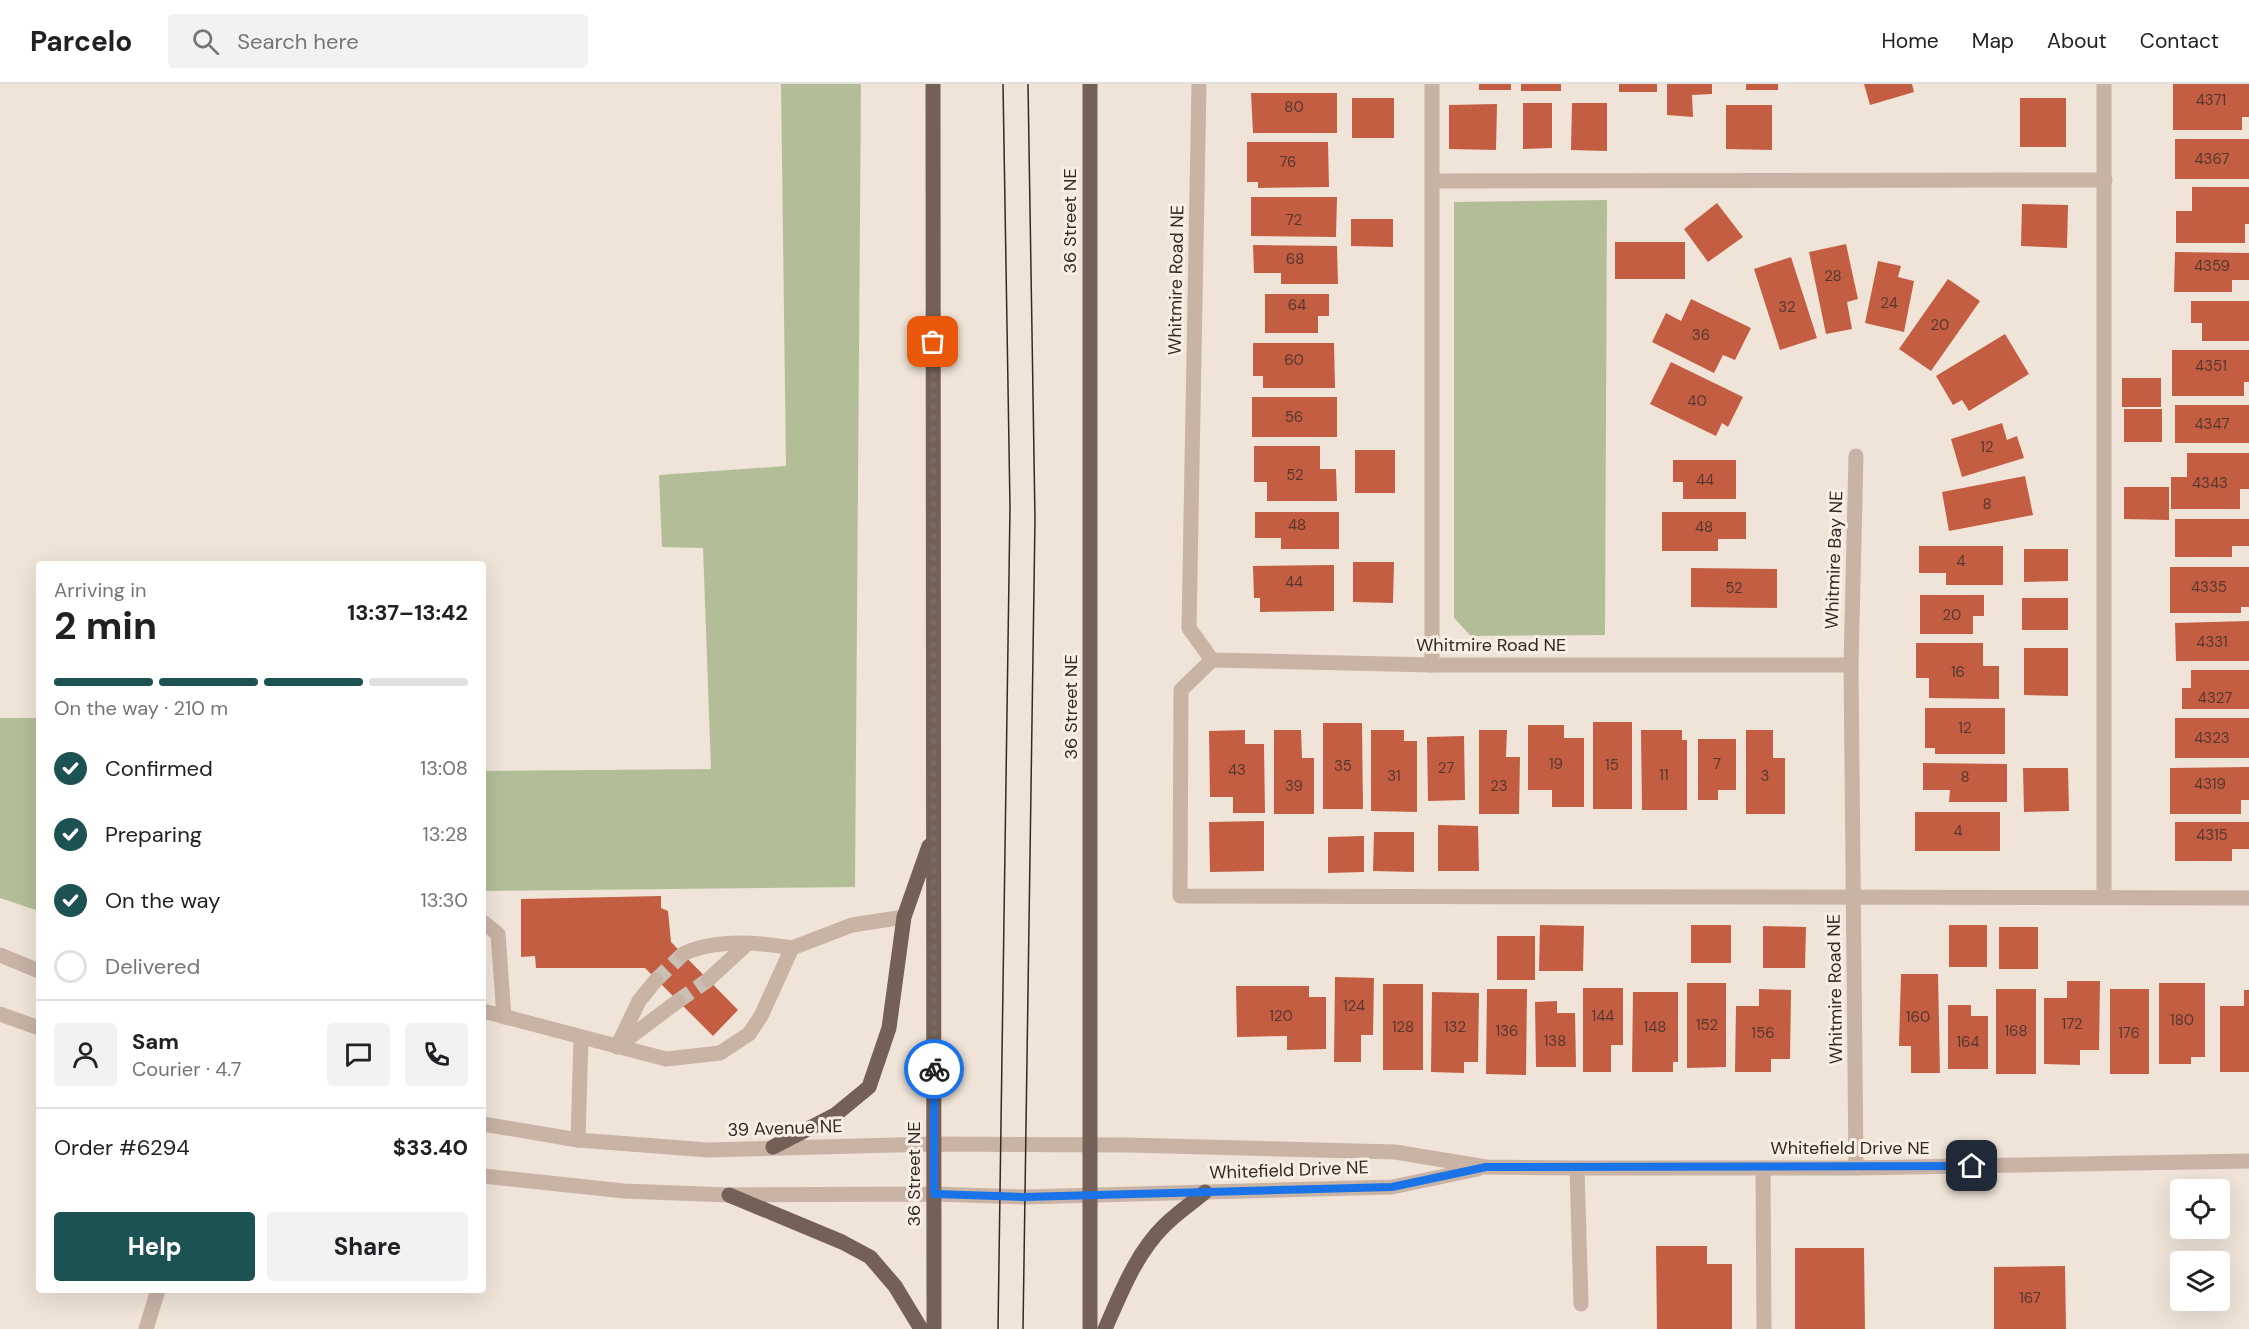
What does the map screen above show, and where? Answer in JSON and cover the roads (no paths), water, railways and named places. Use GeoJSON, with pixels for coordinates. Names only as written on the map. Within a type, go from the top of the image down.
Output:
{"type":"FeatureCollection","features":[{"type":"Feature","properties":{"kind":"main road","name":"36 Street NE"},"geometry":{"type":"LineString","coordinates":[[933,84],[934,1329]]}},
{"type":"Feature","properties":{"kind":"main road","name":"36 Street NE"},"geometry":{"type":"LineString","coordinates":[[1090,84],[1090,1329]]}},
{"type":"Feature","properties":{"kind":"main road"},"geometry":{"type":"LineString","coordinates":[[773,1147],[835,1115],[869,1087],[889,1028],[904,917],[933,834]]}},
{"type":"Feature","properties":{"kind":"main road"},"geometry":{"type":"LineString","coordinates":[[1105,1329],[1131,1271],[1150,1243],[1165,1224],[1205,1192]]}},
{"type":"Feature","properties":{"kind":"main road"},"geometry":{"type":"LineString","coordinates":[[729,1195],[842,1242],[870,1257],[895,1286],[921,1329]]}},
{"type":"Feature","properties":{"kind":"street","name":"Whitmire Road NE"},"geometry":{"type":"LineString","coordinates":[[1198,84],[1189,628],[1212,660],[1432,664],[1851,665],[1856,1168]]}},
{"type":"Feature","properties":{"kind":"street"},"geometry":{"type":"LineString","coordinates":[[1432,84],[1432,664]]}},
{"type":"Feature","properties":{"kind":"street"},"geometry":{"type":"LineString","coordinates":[[2104,84],[2104,897]]}},
{"type":"Feature","properties":{"kind":"street"},"geometry":{"type":"LineString","coordinates":[[1433,181],[2105,180]]}},
{"type":"Feature","properties":{"kind":"street","name":"Whitmire Bay NE"},"geometry":{"type":"LineString","coordinates":[[1851,665],[1856,456]]}},
{"type":"Feature","properties":{"kind":"street"},"geometry":{"type":"LineString","coordinates":[[1212,660],[1181,690],[1180,896],[2249,898]]}},
{"type":"Feature","properties":{"kind":"street"},"geometry":{"type":"LineString","coordinates":[[683,954],[701,946],[769,944],[792,948],[852,925],[904,917]]}},
{"type":"Feature","properties":{"kind":"street"},"geometry":{"type":"LineString","coordinates":[[486,924],[498,934],[504,1017]]}},
{"type":"Feature","properties":{"kind":"street"},"geometry":{"type":"LineString","coordinates":[[708,980],[747,944]]}},
{"type":"Feature","properties":{"kind":"street"},"geometry":{"type":"LineString","coordinates":[[486,1012],[666,1059],[720,1053],[749,1034],[761,1016],[792,948]]}},
{"type":"Feature","properties":{"kind":"street"},"geometry":{"type":"LineString","coordinates":[[0,956],[36,970]]}},
{"type":"Feature","properties":{"kind":"street"},"geometry":{"type":"LineString","coordinates":[[617,1047],[639,1001],[656,980]]}},
{"type":"Feature","properties":{"kind":"street"},"geometry":{"type":"LineString","coordinates":[[617,1047],[678,1001]]}},
{"type":"Feature","properties":{"kind":"street"},"geometry":{"type":"LineString","coordinates":[[0,1014],[36,1027]]}},
{"type":"Feature","properties":{"kind":"street"},"geometry":{"type":"LineString","coordinates":[[578,1140],[581,1038]]}},
{"type":"Feature","properties":{"kind":"street","name":"39 Avenue NE"},"geometry":{"type":"LineString","coordinates":[[486,1125],[578,1140],[708,1150],[934,1144],[1090,1145]]}},
{"type":"Feature","properties":{"kind":"street","name":"Whitefield Drive NE"},"geometry":{"type":"LineString","coordinates":[[1090,1145],[1395,1152],[1486,1167],[1856,1168],[2249,1161]]}},
{"type":"Feature","properties":{"kind":"street","name":"Whitefield Drive NE"},"geometry":{"type":"LineString","coordinates":[[1090,1196],[1392,1187],[1486,1167]]}},
{"type":"Feature","properties":{"kind":"street"},"geometry":{"type":"LineString","coordinates":[[1577,1168],[1581,1304]]}},
{"type":"Feature","properties":{"kind":"street"},"geometry":{"type":"LineString","coordinates":[[1763,1168],[1764,1329]]}},
{"type":"Feature","properties":{"kind":"street"},"geometry":{"type":"LineString","coordinates":[[486,1176],[624,1191],[729,1195],[1090,1196]]}},
{"type":"Feature","properties":{"kind":"street"},"geometry":{"type":"LineString","coordinates":[[146,1329],[157,1293]]}},
{"type":"Feature","properties":{"kind":"tunnel"},"geometry":{"type":"LineString","coordinates":[[656,980],[683,954]]}},
{"type":"Feature","properties":{"kind":"tunnel"},"geometry":{"type":"LineString","coordinates":[[678,1001],[708,980]]}},
{"type":"Feature","properties":{"kind":"tram line"},"geometry":{"type":"LineString","coordinates":[[998,1329],[1010,507],[1003,84]]}},
{"type":"Feature","properties":{"kind":"tram line"},"geometry":{"type":"LineString","coordinates":[[1023,1329],[1035,519],[1028,84]]}}]}
